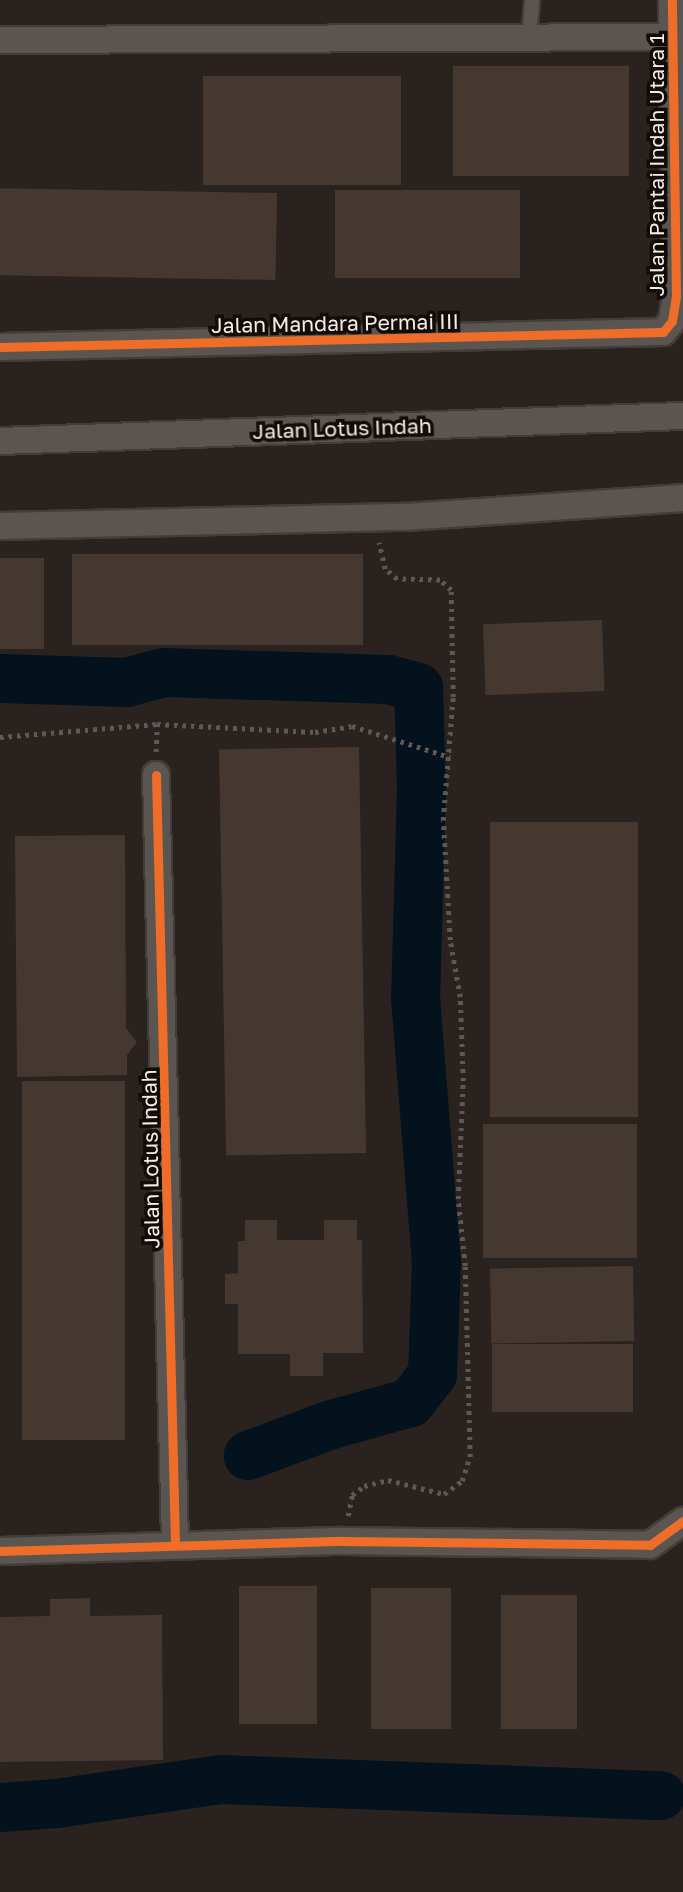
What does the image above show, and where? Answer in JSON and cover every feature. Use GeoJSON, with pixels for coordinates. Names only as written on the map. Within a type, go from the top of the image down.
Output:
{"type":"FeatureCollection","features":[{"type":"Feature","properties":{"kind":"street","name":"Jalan Pantai Indah Utara 1"},"geometry":{"type":"LineString","coordinates":[[668,328],[676,295],[672,0]]}},
{"type":"Feature","properties":{"kind":"street"},"geometry":{"type":"LineString","coordinates":[[0,40],[673,37]]}},
{"type":"Feature","properties":{"kind":"street","name":"Jalan Mandara Permai III"},"geometry":{"type":"LineString","coordinates":[[0,347],[649,335],[668,328]]}},
{"type":"Feature","properties":{"kind":"street","name":"Jalan Lotus Indah"},"geometry":{"type":"LineString","coordinates":[[0,441],[683,416]]}},
{"type":"Feature","properties":{"kind":"street"},"geometry":{"type":"LineString","coordinates":[[0,526],[378,518],[683,498]]}},
{"type":"Feature","properties":{"kind":"street","name":"Jalan Lotus Indah"},"geometry":{"type":"LineString","coordinates":[[156,775],[175,1543]]}},
{"type":"Feature","properties":{"kind":"street"},"geometry":{"type":"LineString","coordinates":[[0,1551],[175,1543],[343,1541],[650,1545],[683,1521]]}},
{"type":"Feature","properties":{"kind":"lane"},"geometry":{"type":"LineString","coordinates":[[529,37],[532,0]]}},
{"type":"Feature","properties":{"kind":"path"},"geometry":{"type":"LineString","coordinates":[[343,1541],[352,1495],[364,1486],[388,1480],[444,1493],[462,1481],[470,1457],[465,1266],[458,1199],[463,1081],[460,997],[450,940],[443,820],[450,757],[451,590],[440,580],[397,579],[385,569],[378,518]]}},
{"type":"Feature","properties":{"kind":"path"},"geometry":{"type":"LineString","coordinates":[[0,737],[157,724],[315,732],[352,726],[401,745],[450,757]]}},
{"type":"Feature","properties":{"kind":"building"},"geometry":{"type":"Polygon","coordinates":[[[453,66],[629,66],[629,176],[453,176],[453,66]]]}},
{"type":"Feature","properties":{"kind":"building"},"geometry":{"type":"Polygon","coordinates":[[[203,76],[401,76],[401,185],[203,185],[203,76]]]}},
{"type":"Feature","properties":{"kind":"building"},"geometry":{"type":"Polygon","coordinates":[[[0,188],[277,193],[275,280],[0,275],[0,188]]]}},
{"type":"Feature","properties":{"kind":"building"},"geometry":{"type":"Polygon","coordinates":[[[335,190],[520,190],[520,278],[335,278],[335,190]]]}},
{"type":"Feature","properties":{"kind":"building"},"geometry":{"type":"Polygon","coordinates":[[[72,554],[363,554],[363,645],[72,645],[72,554]]]}},
{"type":"Feature","properties":{"kind":"building"},"geometry":{"type":"Polygon","coordinates":[[[0,558],[44,558],[44,649],[0,649],[0,558]]]}},
{"type":"Feature","properties":{"kind":"building"},"geometry":{"type":"Polygon","coordinates":[[[602,620],[604,691],[486,695],[483,624],[602,620]]]}},
{"type":"Feature","properties":{"kind":"building"},"geometry":{"type":"Polygon","coordinates":[[[359,747],[366,1153],[226,1155],[219,749],[359,747]]]}},
{"type":"Feature","properties":{"kind":"building"},"geometry":{"type":"Polygon","coordinates":[[[490,822],[638,822],[638,1117],[490,1117],[490,822]]]}},
{"type":"Feature","properties":{"kind":"building"},"geometry":{"type":"Polygon","coordinates":[[[125,835],[126,1028],[137,1042],[127,1055],[127,1075],[17,1077],[15,836],[125,835]]]}},
{"type":"Feature","properties":{"kind":"building"},"geometry":{"type":"Polygon","coordinates":[[[22,1081],[125,1081],[125,1440],[22,1440],[22,1081]]]}},
{"type":"Feature","properties":{"kind":"building"},"geometry":{"type":"Polygon","coordinates":[[[483,1124],[637,1124],[637,1258],[483,1258],[483,1124]]]}},
{"type":"Feature","properties":{"kind":"building"},"geometry":{"type":"Polygon","coordinates":[[[245,1220],[277,1220],[277,1240],[324,1240],[324,1220],[357,1220],[357,1240],[362,1240],[363,1353],[323,1353],[323,1376],[290,1376],[290,1354],[238,1354],[238,1304],[225,1304],[225,1274],[238,1273],[238,1241],[245,1241],[245,1220]]]}},
{"type":"Feature","properties":{"kind":"building"},"geometry":{"type":"Polygon","coordinates":[[[633,1266],[634,1341],[491,1343],[490,1268],[633,1266]]]}},
{"type":"Feature","properties":{"kind":"building"},"geometry":{"type":"Polygon","coordinates":[[[492,1344],[633,1344],[633,1412],[492,1412],[492,1344]]]}},
{"type":"Feature","properties":{"kind":"building"},"geometry":{"type":"Polygon","coordinates":[[[239,1586],[317,1586],[317,1724],[239,1724],[239,1586]]]}},
{"type":"Feature","properties":{"kind":"building"},"geometry":{"type":"Polygon","coordinates":[[[371,1588],[451,1588],[451,1729],[371,1729],[371,1588]]]}},
{"type":"Feature","properties":{"kind":"building"},"geometry":{"type":"Polygon","coordinates":[[[501,1595],[577,1595],[577,1729],[501,1729],[501,1595]]]}},
{"type":"Feature","properties":{"kind":"building"},"geometry":{"type":"Polygon","coordinates":[[[90,1598],[90,1616],[162,1615],[163,1760],[0,1762],[0,1617],[50,1616],[50,1599],[90,1598]]]}},
{"type":"Feature","properties":{"kind":"waterway"},"geometry":{"type":"LineString","coordinates":[[0,678],[126,682],[163,672],[388,679],[418,687],[421,786],[415,997],[436,1261],[432,1374],[410,1402],[331,1424],[248,1455]]}},
{"type":"Feature","properties":{"kind":"waterway"},"geometry":{"type":"LineString","coordinates":[[0,1807],[56,1803],[220,1779],[661,1795]]}},
{"type":"Feature","properties":{"kind":"cycle path"},"geometry":{"type":"LineString","coordinates":[[0,347],[663,332],[672,321],[676,295],[672,0]]}},
{"type":"Feature","properties":{"kind":"cycle path"},"geometry":{"type":"LineString","coordinates":[[156,775],[175,1543]]}},
{"type":"Feature","properties":{"kind":"cycle path"},"geometry":{"type":"LineString","coordinates":[[0,1551],[343,1541],[650,1545],[683,1521]]}}]}
